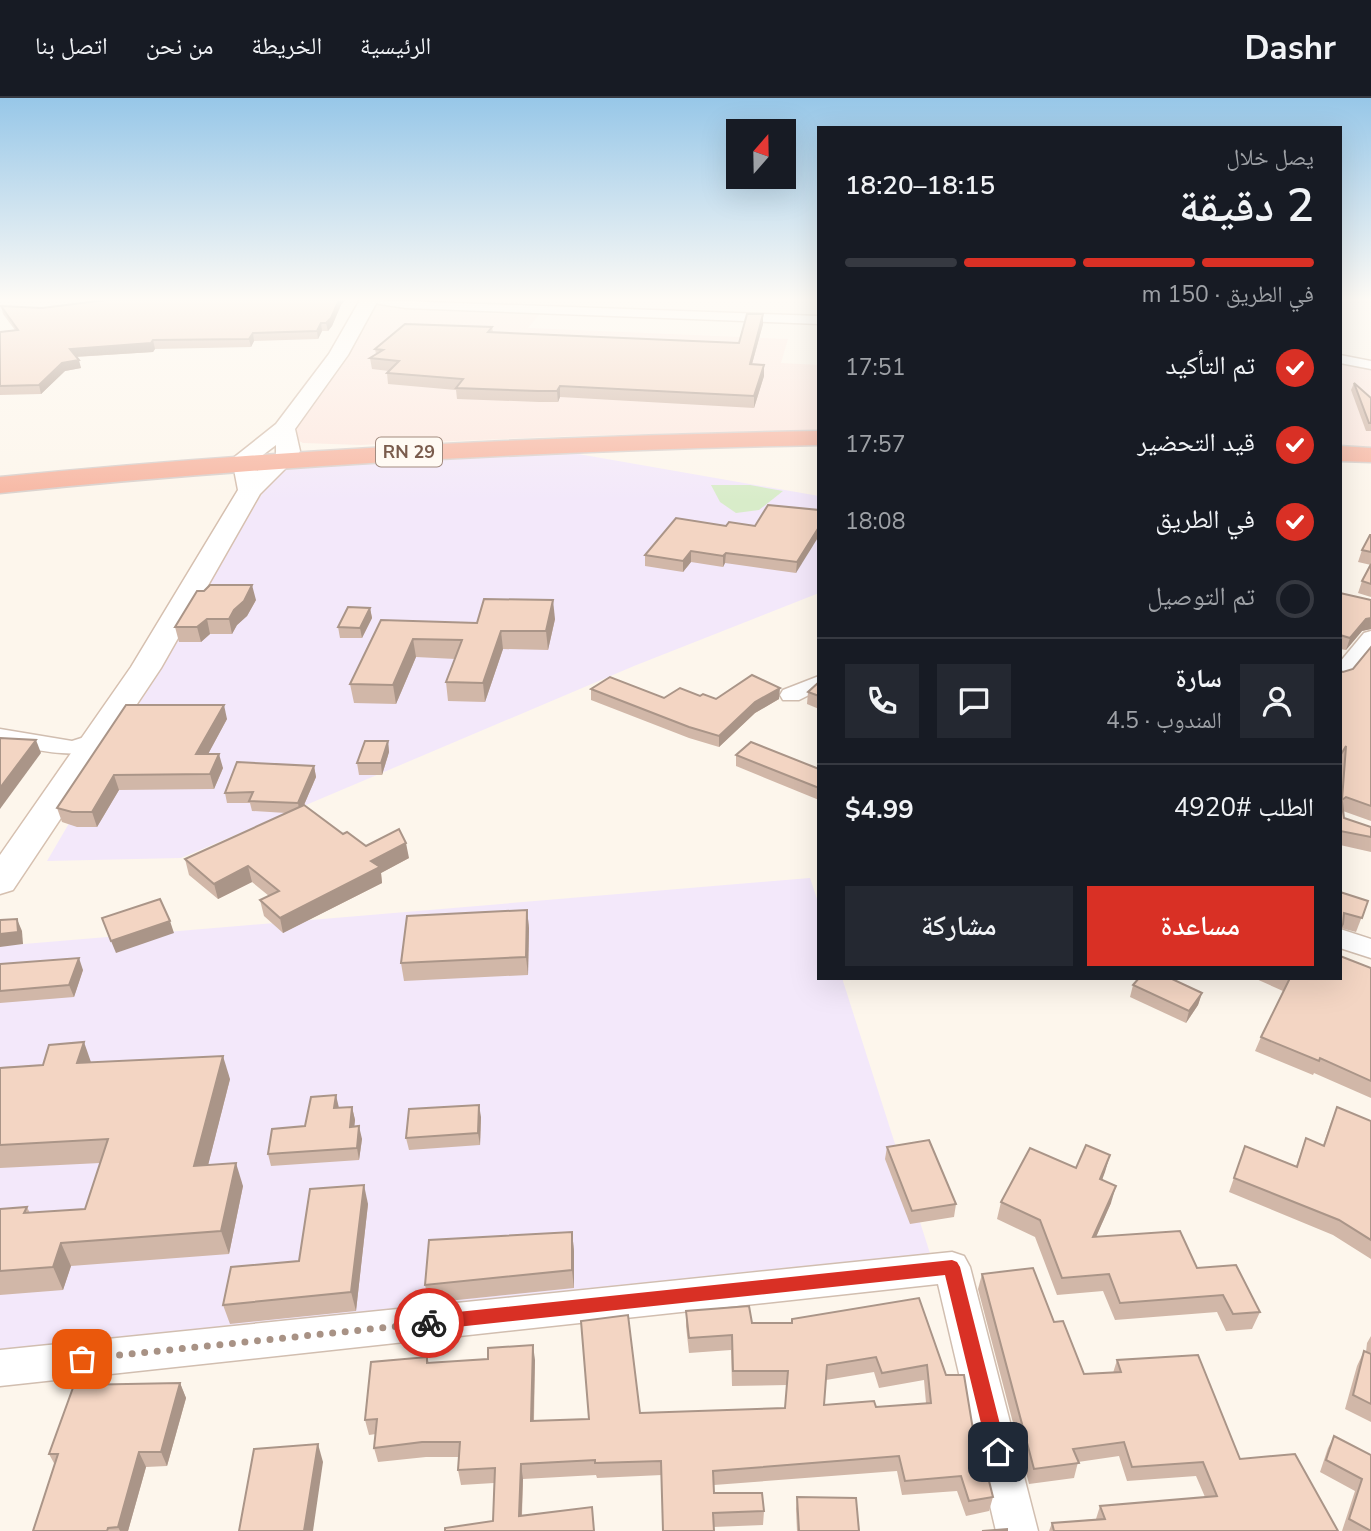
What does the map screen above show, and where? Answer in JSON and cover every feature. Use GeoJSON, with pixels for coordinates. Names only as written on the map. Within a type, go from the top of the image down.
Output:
{"type":"FeatureCollection","features":[{"type":"Feature","properties":{"kind":"highway","name":"RN 29"},"geometry":{"type":"LineString","coordinates":[[0,485],[247,469],[285,447],[469,439],[817,430]]}},
{"type":"Feature","properties":{"kind":"highway","name":"RN 29"},"geometry":{"type":"LineString","coordinates":[[285,447],[490,447],[817,438]]}},
{"type":"Feature","properties":{"kind":"highway"},"geometry":{"type":"LineString","coordinates":[[1342,445],[1371,447]]}},
{"type":"Feature","properties":{"kind":"highway"},"geometry":{"type":"LineString","coordinates":[[1342,453],[1371,455]]}},
{"type":"Feature","properties":{"kind":"highway","name":"RN 29"},"geometry":{"type":"LineString","coordinates":[[0,475],[247,469]]}},
{"type":"Feature","properties":{"kind":"main road"},"geometry":{"type":"LineString","coordinates":[[285,447],[331,367]]}},
{"type":"Feature","properties":{"kind":"main road"},"geometry":{"type":"LineString","coordinates":[[0,882],[146,668],[247,469]]}},
{"type":"Feature","properties":{"kind":"street"},"geometry":{"type":"LineString","coordinates":[[1342,674],[1371,636]]}},
{"type":"Feature","properties":{"kind":"street"},"geometry":{"type":"LineString","coordinates":[[791,695],[817,683]]}},
{"type":"Feature","properties":{"kind":"street"},"geometry":{"type":"LineString","coordinates":[[0,737],[74,748],[97,740]]}},
{"type":"Feature","properties":{"kind":"street"},"geometry":{"type":"LineString","coordinates":[[1342,939],[1371,949]]}},
{"type":"Feature","properties":{"kind":"street"},"geometry":{"type":"LineString","coordinates":[[0,1368],[952,1267],[1017,1531]]}},
{"type":"Feature","properties":{"kind":"shaded area"},"geometry":{"type":"Polygon","coordinates":[[[328,367],[817,367],[817,430],[360,445],[303,443],[292,437],[291,428],[328,367]]]}},
{"type":"Feature","properties":{"kind":"shaded area"},"geometry":{"type":"Polygon","coordinates":[[[1342,367],[1371,367],[1371,447],[1342,445],[1342,367]]]}},
{"type":"Feature","properties":{"kind":"shaded area"},"geometry":{"type":"Polygon","coordinates":[[[567,452],[817,496],[817,594],[634,666],[181,858],[47,861],[263,492],[283,467],[567,452]]]}},
{"type":"Feature","properties":{"kind":"shaded area"},"geometry":{"type":"Polygon","coordinates":[[[810,878],[817,899],[817,980],[843,980],[935,1269],[0,1368],[0,946],[810,878]]]}},
{"type":"Feature","properties":{"kind":"green space"},"geometry":{"type":"Polygon","coordinates":[[[711,485],[750,485],[783,491],[759,510],[736,513],[720,502],[711,485]]]}},
{"type":"Feature","properties":{"kind":"building"},"geometry":{"type":"Polygon","coordinates":[[[0,367],[58,367],[39,385],[0,386],[0,367]]]}},
{"type":"Feature","properties":{"kind":"building"},"geometry":{"type":"Polygon","coordinates":[[[393,367],[763,367],[754,396],[560,386],[557,391],[456,388],[463,379],[387,373],[393,367]]]}},
{"type":"Feature","properties":{"kind":"building"},"geometry":{"type":"Polygon","coordinates":[[[1354,383],[1371,398],[1371,423],[1369,423],[1354,383]]]}},
{"type":"Feature","properties":{"kind":"building"},"geometry":{"type":"Polygon","coordinates":[[[768,505],[817,510],[817,530],[797,562],[691,551],[683,561],[645,555],[676,518],[726,526],[729,522],[755,526],[768,505]]]}},
{"type":"Feature","properties":{"kind":"building"},"geometry":{"type":"Polygon","coordinates":[[[1371,535],[1371,552],[1362,550],[1371,535]]]}},
{"type":"Feature","properties":{"kind":"building"},"geometry":{"type":"Polygon","coordinates":[[[1371,564],[1371,584],[1362,581],[1371,564]]]}},
{"type":"Feature","properties":{"kind":"building"},"geometry":{"type":"Polygon","coordinates":[[[210,585],[252,585],[244,601],[229,619],[207,619],[197,627],[175,627],[197,591],[204,591],[210,585]]]}},
{"type":"Feature","properties":{"kind":"building"},"geometry":{"type":"Polygon","coordinates":[[[1342,593],[1371,600],[1371,618],[1366,619],[1350,638],[1342,636],[1342,593]]]}},
{"type":"Feature","properties":{"kind":"building"},"geometry":{"type":"Polygon","coordinates":[[[484,599],[553,600],[546,631],[501,631],[483,683],[446,682],[462,640],[413,639],[393,685],[350,684],[381,620],[477,623],[484,599]]]}},
{"type":"Feature","properties":{"kind":"building"},"geometry":{"type":"Polygon","coordinates":[[[348,607],[370,608],[360,628],[338,627],[348,607]]]}},
{"type":"Feature","properties":{"kind":"building"},"geometry":{"type":"Polygon","coordinates":[[[1371,647],[1371,806],[1346,797],[1342,800],[1346,746],[1342,753],[1342,672],[1353,669],[1371,647]]]}},
{"type":"Feature","properties":{"kind":"building"},"geometry":{"type":"Polygon","coordinates":[[[752,675],[780,688],[755,702],[719,736],[591,689],[610,677],[664,698],[680,688],[716,699],[752,675]]]}},
{"type":"Feature","properties":{"kind":"building"},"geometry":{"type":"Polygon","coordinates":[[[817,684],[817,695],[808,692],[817,684]]]}},
{"type":"Feature","properties":{"kind":"building"},"geometry":{"type":"Polygon","coordinates":[[[126,705],[224,705],[196,754],[219,754],[210,774],[114,775],[92,812],[72,812],[57,808],[126,705]]]}},
{"type":"Feature","properties":{"kind":"building"},"geometry":{"type":"Polygon","coordinates":[[[0,738],[36,740],[0,788],[0,738]]]}},
{"type":"Feature","properties":{"kind":"building"},"geometry":{"type":"Polygon","coordinates":[[[365,741],[388,741],[381,763],[357,763],[365,741]]]}},
{"type":"Feature","properties":{"kind":"building"},"geometry":{"type":"Polygon","coordinates":[[[751,742],[817,768],[817,787],[736,755],[751,742]]]}},
{"type":"Feature","properties":{"kind":"building"},"geometry":{"type":"Polygon","coordinates":[[[237,762],[314,766],[298,803],[249,801],[253,792],[225,793],[237,762]]]}},
{"type":"Feature","properties":{"kind":"building"},"geometry":{"type":"Polygon","coordinates":[[[1342,801],[1344,818],[1371,827],[1371,837],[1342,831],[1342,801]]]}},
{"type":"Feature","properties":{"kind":"building"},"geometry":{"type":"Polygon","coordinates":[[[304,805],[343,834],[347,832],[366,846],[399,829],[406,843],[371,861],[380,867],[280,918],[260,900],[279,891],[248,866],[214,884],[185,859],[304,805]]]}},
{"type":"Feature","properties":{"kind":"building"},"geometry":{"type":"Polygon","coordinates":[[[1342,893],[1368,901],[1362,918],[1344,913],[1343,924],[1342,893]]]}},
{"type":"Feature","properties":{"kind":"building"},"geometry":{"type":"Polygon","coordinates":[[[160,899],[170,921],[111,941],[102,918],[160,899]]]}},
{"type":"Feature","properties":{"kind":"building"},"geometry":{"type":"Polygon","coordinates":[[[527,910],[526,957],[401,963],[407,916],[527,910]]]}},
{"type":"Feature","properties":{"kind":"building"},"geometry":{"type":"Polygon","coordinates":[[[17,919],[18,932],[0,934],[0,920],[17,919]]]}},
{"type":"Feature","properties":{"kind":"building"},"geometry":{"type":"Polygon","coordinates":[[[1342,957],[1371,968],[1371,1081],[1320,1058],[1319,1061],[1261,1037],[1289,980],[1342,980],[1342,957]]]}},
{"type":"Feature","properties":{"kind":"building"},"geometry":{"type":"Polygon","coordinates":[[[79,958],[69,985],[0,991],[0,964],[79,958]]]}},
{"type":"Feature","properties":{"kind":"building"},"geometry":{"type":"Polygon","coordinates":[[[1137,980],[1174,980],[1202,993],[1189,1011],[1133,985],[1137,980]]]}},
{"type":"Feature","properties":{"kind":"building"},"geometry":{"type":"Polygon","coordinates":[[[84,1042],[77,1063],[223,1056],[194,1166],[236,1163],[221,1231],[61,1243],[53,1267],[0,1271],[0,1209],[27,1207],[24,1213],[85,1209],[108,1139],[0,1145],[0,1068],[43,1065],[49,1045],[84,1042]]]}},
{"type":"Feature","properties":{"kind":"building"},"geometry":{"type":"Polygon","coordinates":[[[336,1095],[334,1108],[352,1107],[350,1127],[359,1126],[357,1148],[268,1154],[272,1129],[305,1126],[311,1097],[336,1095]]]}},
{"type":"Feature","properties":{"kind":"building"},"geometry":{"type":"Polygon","coordinates":[[[479,1105],[478,1133],[406,1138],[409,1109],[479,1105]]]}},
{"type":"Feature","properties":{"kind":"building"},"geometry":{"type":"Polygon","coordinates":[[[1337,1107],[1371,1121],[1371,1240],[1339,1220],[1234,1178],[1245,1146],[1297,1167],[1306,1138],[1324,1146],[1337,1107]]]}},
{"type":"Feature","properties":{"kind":"building"},"geometry":{"type":"Polygon","coordinates":[[[929,1140],[956,1204],[912,1211],[887,1147],[929,1140]]]}},
{"type":"Feature","properties":{"kind":"building"},"geometry":{"type":"Polygon","coordinates":[[[1086,1145],[1110,1155],[1100,1179],[1116,1186],[1093,1237],[1180,1231],[1197,1268],[1236,1265],[1260,1312],[1233,1314],[1223,1295],[1120,1303],[1109,1274],[1062,1278],[1040,1220],[1001,1202],[1030,1148],[1076,1168],[1086,1145]]]}},
{"type":"Feature","properties":{"kind":"building"},"geometry":{"type":"Polygon","coordinates":[[[364,1185],[351,1292],[223,1305],[231,1267],[299,1261],[310,1189],[364,1185]]]}},
{"type":"Feature","properties":{"kind":"building"},"geometry":{"type":"Polygon","coordinates":[[[572,1232],[572,1270],[425,1285],[429,1240],[572,1232]]]}},
{"type":"Feature","properties":{"kind":"building"},"geometry":{"type":"Polygon","coordinates":[[[1033,1268],[1054,1322],[1063,1321],[1084,1374],[1121,1372],[1117,1360],[1198,1355],[1240,1459],[1295,1454],[1338,1531],[1054,1531],[1052,1523],[1105,1519],[1100,1506],[1217,1496],[1203,1462],[1132,1467],[1124,1442],[1073,1449],[1079,1463],[1034,1469],[982,1274],[1033,1268]]]}},
{"type":"Feature","properties":{"kind":"building"},"geometry":{"type":"Polygon","coordinates":[[[919,1298],[946,1375],[964,1375],[979,1466],[985,1465],[993,1497],[969,1501],[961,1476],[905,1481],[899,1456],[713,1471],[714,1493],[762,1493],[764,1511],[713,1513],[714,1531],[663,1531],[661,1461],[595,1463],[595,1460],[521,1464],[519,1516],[592,1507],[594,1531],[445,1531],[445,1528],[493,1521],[495,1468],[458,1470],[460,1442],[422,1442],[374,1448],[377,1419],[365,1420],[371,1362],[427,1357],[427,1363],[488,1359],[488,1348],[533,1345],[531,1421],[589,1419],[581,1321],[628,1315],[640,1413],[785,1408],[788,1371],[733,1371],[732,1335],[689,1338],[686,1311],[749,1306],[752,1323],[792,1323],[792,1319],[919,1298]],[[876,1357],[827,1365],[824,1405],[874,1401],[876,1407],[931,1403],[927,1365],[882,1373],[876,1357]]]}},
{"type":"Feature","properties":{"kind":"building"},"geometry":{"type":"Polygon","coordinates":[[[1364,1351],[1371,1354],[1371,1404],[1353,1395],[1364,1351]]]}},
{"type":"Feature","properties":{"kind":"building"},"geometry":{"type":"Polygon","coordinates":[[[180,1383],[161,1452],[139,1452],[118,1527],[108,1528],[107,1531],[33,1531],[58,1454],[49,1454],[74,1385],[180,1383]]]}},
{"type":"Feature","properties":{"kind":"building"},"geometry":{"type":"Polygon","coordinates":[[[1334,1436],[1371,1455],[1371,1531],[1349,1519],[1362,1479],[1326,1460],[1334,1436]]]}},
{"type":"Feature","properties":{"kind":"building"},"geometry":{"type":"Polygon","coordinates":[[[318,1444],[304,1531],[239,1531],[254,1449],[318,1444]]]}},
{"type":"Feature","properties":{"kind":"building"},"geometry":{"type":"Polygon","coordinates":[[[797,1497],[856,1498],[859,1531],[799,1531],[797,1497]]]}},
{"type":"Feature","properties":{"kind":"way so far"},"geometry":{"type":"LineString","coordinates":[[82,1359],[429,1323]]}},
{"type":"Feature","properties":{"kind":"route"},"geometry":{"type":"LineString","coordinates":[[429,1323],[952,1267],[998,1452]]}}]}
